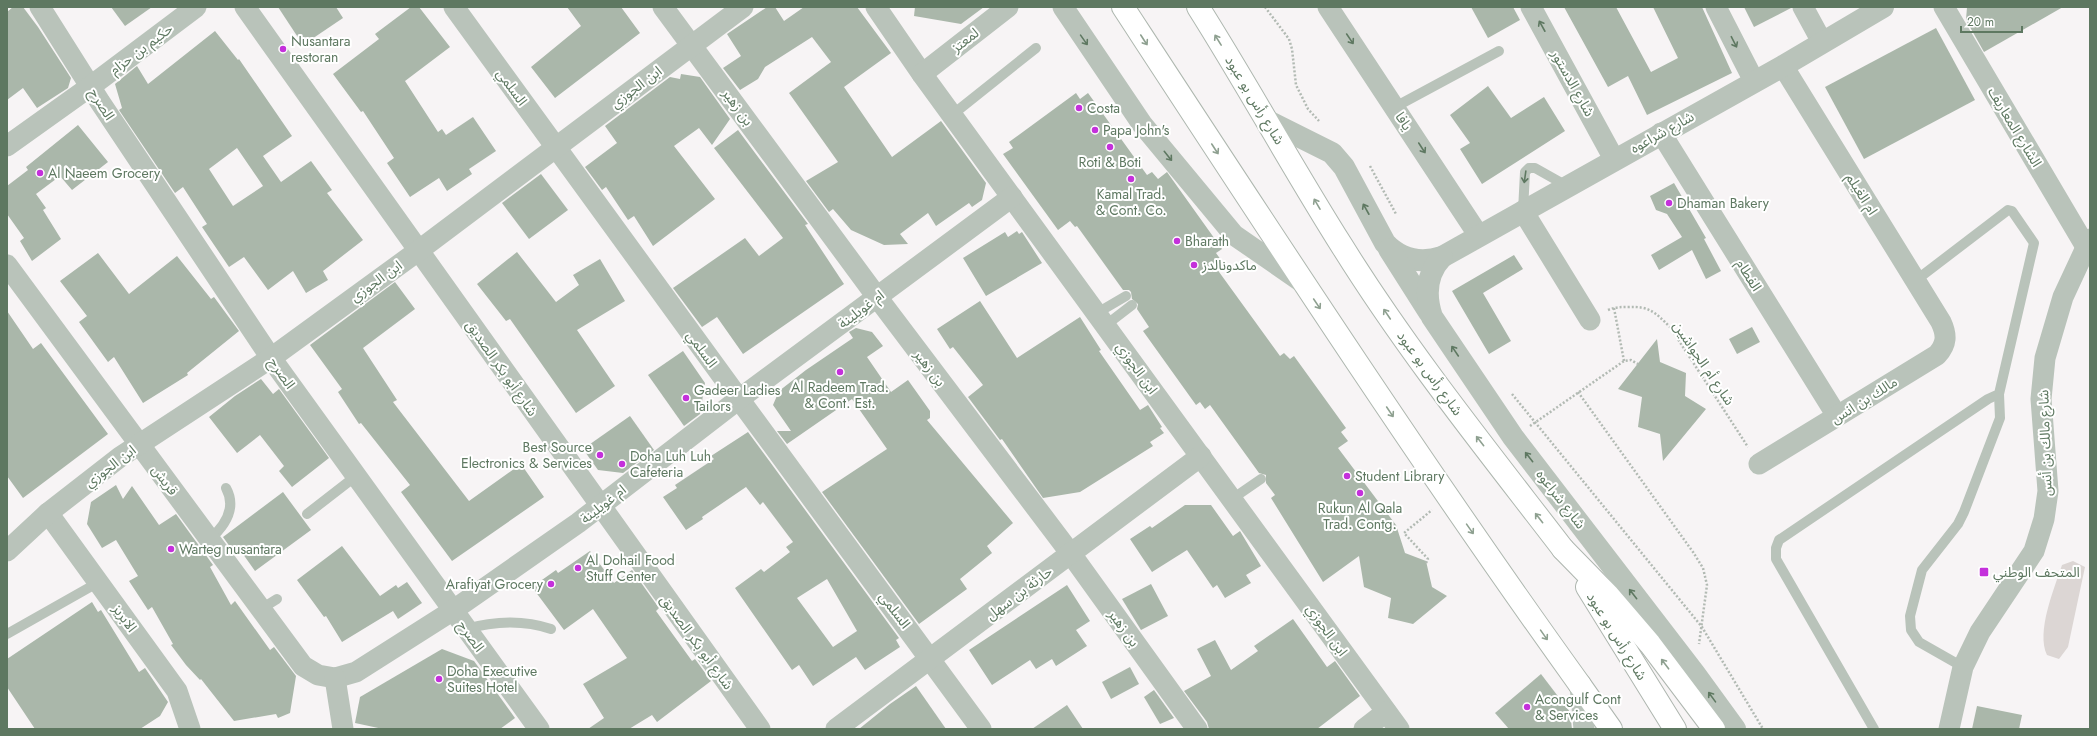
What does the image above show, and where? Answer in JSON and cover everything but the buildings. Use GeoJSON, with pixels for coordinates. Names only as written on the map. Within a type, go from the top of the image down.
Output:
{"type":"FeatureCollection","features":[{"type":"Feature","properties":{"kind":"main road"},"geometry":{"type":"LineString","coordinates":[[1123,7],[1302,282],[1448,496],[1611,729]]}},
{"type":"Feature","properties":{"kind":"main road","name":"شارع رأس بو عبود"},"geometry":{"type":"LineString","coordinates":[[1198,7],[1342,246],[1424,367],[1563,549],[1675,729]]}},
{"type":"Feature","properties":{"kind":"main road"},"geometry":{"type":"LineString","coordinates":[[1563,549],[1608,595],[1650,644],[1714,729]]}},
{"type":"Feature","properties":{"kind":"main road"},"geometry":{"type":"LineString","coordinates":[[1580,685],[1602,729]]}},
{"type":"Feature","properties":{"kind":"street","name":"الصرح"},"geometry":{"type":"LineString","coordinates":[[40,7],[271,358],[465,629],[539,729]]}},
{"type":"Feature","properties":{"kind":"street","name":"حكيم بن حزام"},"geometry":{"type":"LineString","coordinates":[[7,146],[91,86],[196,7]]}},
{"type":"Feature","properties":{"kind":"street","name":"شارع أبو بكر الصديق"},"geometry":{"type":"LineString","coordinates":[[245,7],[760,729]]}},
{"type":"Feature","properties":{"kind":"street","name":"السلمي"},"geometry":{"type":"LineString","coordinates":[[454,7],[738,400],[931,659],[981,729]]}},
{"type":"Feature","properties":{"kind":"street","name":"بن زهير"},"geometry":{"type":"LineString","coordinates":[[663,7],[692,44],[877,297],[1071,554],[1197,729]]}},
{"type":"Feature","properties":{"kind":"street","name":"ابن الجوزي"},"geometry":{"type":"LineString","coordinates":[[10,543],[138,444],[271,358],[418,251],[743,7]]}},
{"type":"Feature","properties":{"kind":"street","name":"ابن الجوزي"},"geometry":{"type":"LineString","coordinates":[[876,7],[922,74],[1399,729]]}},
{"type":"Feature","properties":{"kind":"street","name":"لمعتز"},"geometry":{"type":"LineString","coordinates":[[922,74],[1008,7]]}},
{"type":"Feature","properties":{"kind":"street"},"geometry":{"type":"LineString","coordinates":[[1063,7],[1142,124],[1234,235],[1302,282]]}},
{"type":"Feature","properties":{"kind":"street","name":"يافا"},"geometry":{"type":"LineString","coordinates":[[1328,7],[1479,236]]}},
{"type":"Feature","properties":{"kind":"street","name":"شارع الدستور"},"geometry":{"type":"LineString","coordinates":[[1531,7],[1614,159]]}},
{"type":"Feature","properties":{"kind":"street"},"geometry":{"type":"LineString","coordinates":[[1716,7],[1754,81]]}},
{"type":"Feature","properties":{"kind":"street"},"geometry":{"type":"LineString","coordinates":[[1803,7],[1822,42]]}},
{"type":"Feature","properties":{"kind":"street","name":"شارع شراعوه"},"geometry":{"type":"LineString","coordinates":[[1268,121],[1332,153],[1344,167],[1385,243],[1400,255],[1409,259],[1423,261],[1442,257],[1614,159],[1783,66],[1883,7]]}},
{"type":"Feature","properties":{"kind":"street","name":"الشارع المعاريف"},"geometry":{"type":"LineString","coordinates":[[1944,7],[2088,243]]}},
{"type":"Feature","properties":{"kind":"street","name":"ام الغيلم"},"geometry":{"type":"LineString","coordinates":[[1783,66],[1941,322]]}},
{"type":"Feature","properties":{"kind":"street","name":"الفطام"},"geometry":{"type":"LineString","coordinates":[[1661,133],[1838,416]]}},
{"type":"Feature","properties":{"kind":"street","name":"ام غويلينة"},"geometry":{"type":"LineString","coordinates":[[335,678],[356,672],[452,611],[601,506],[738,400],[1012,197]]}},
{"type":"Feature","properties":{"kind":"street"},"geometry":{"type":"LineString","coordinates":[[1523,211],[1590,320]]}},
{"type":"Feature","properties":{"kind":"street"},"geometry":{"type":"LineString","coordinates":[[1385,243],[1432,317]]}},
{"type":"Feature","properties":{"kind":"street","name":"شارع مالك بن أنس"},"geometry":{"type":"LineString","coordinates":[[1949,729],[1963,667],[1980,632],[2034,551],[2044,519],[2048,491],[2042,399],[2045,358],[2063,297],[2088,243]]}},
{"type":"Feature","properties":{"kind":"street","name":"شارع شراعوه"},"geometry":{"type":"LineString","coordinates":[[1442,257],[1433,269],[1429,283],[1428,300],[1432,317],[1513,437],[1695,674],[1735,729]]}},
{"type":"Feature","properties":{"kind":"street","name":"قريش"},"geometry":{"type":"LineString","coordinates":[[7,266],[209,540],[269,604],[303,666],[318,675],[335,678]]}},
{"type":"Feature","properties":{"kind":"street","name":"مالك بن انس"},"geometry":{"type":"LineString","coordinates":[[1759,464],[1937,355],[1945,342],[1946,331],[1941,322]]}},
{"type":"Feature","properties":{"kind":"street","name":"حارثة بن سهل"},"geometry":{"type":"LineString","coordinates":[[836,729],[1201,456]]}},
{"type":"Feature","properties":{"kind":"street","name":"الابريز"},"geometry":{"type":"LineString","coordinates":[[48,513],[177,691],[190,729]]}},
{"type":"Feature","properties":{"kind":"street"},"geometry":{"type":"LineString","coordinates":[[335,678],[343,729]]}},
{"type":"Feature","properties":{"kind":"street"},"geometry":{"type":"LineString","coordinates":[[1580,685],[1584,729]]}},
{"type":"Feature","properties":{"kind":"street"},"geometry":{"type":"LineString","coordinates":[[1364,729],[1386,712]]}},
{"type":"Feature","properties":{"kind":"lane"},"geometry":{"type":"LineString","coordinates":[[952,115],[1036,48]]}},
{"type":"Feature","properties":{"kind":"lane"},"geometry":{"type":"LineString","coordinates":[[1395,107],[1499,51]]}},
{"type":"Feature","properties":{"kind":"lane"},"geometry":{"type":"LineString","coordinates":[[1523,211],[1525,172],[1529,168],[1535,168],[1567,186]]}},
{"type":"Feature","properties":{"kind":"lane"},"geometry":{"type":"LineString","coordinates":[[1915,280],[2005,211],[2012,211],[2034,243],[1999,394],[2000,418],[1958,524],[1922,570],[1910,616],[1911,630],[1919,642],[1963,667]]}},
{"type":"Feature","properties":{"kind":"lane"},"geometry":{"type":"LineString","coordinates":[[1101,319],[1126,296]]}},
{"type":"Feature","properties":{"kind":"lane"},"geometry":{"type":"LineString","coordinates":[[1101,319],[1132,305]]}},
{"type":"Feature","properties":{"kind":"lane"},"geometry":{"type":"LineString","coordinates":[[1874,729],[1776,559],[1776,548],[1779,540],[1988,399],[1999,394]]}},
{"type":"Feature","properties":{"kind":"lane"},"geometry":{"type":"LineString","coordinates":[[307,514],[356,476]]}},
{"type":"Feature","properties":{"kind":"lane"},"geometry":{"type":"LineString","coordinates":[[1232,499],[1261,479]]}},
{"type":"Feature","properties":{"kind":"lane"},"geometry":{"type":"LineString","coordinates":[[209,540],[222,526],[232,505],[231,498],[226,488]]}},
{"type":"Feature","properties":{"kind":"lane"},"geometry":{"type":"LineString","coordinates":[[7,634],[99,582]]}},
{"type":"Feature","properties":{"kind":"lane"},"geometry":{"type":"LineString","coordinates":[[465,629],[486,623],[512,621],[533,623],[551,629]]}},
{"type":"Feature","properties":{"kind":"path","name":"شارع أم الجواشين"},"geometry":{"type":"LineString","coordinates":[[1590,320],[1614,308],[1641,306],[1656,313],[1670,327],[1759,464]]}},
{"type":"Feature","properties":{"kind":"path"},"geometry":{"type":"LineString","coordinates":[[1614,308],[1624,360]]}},
{"type":"Feature","properties":{"kind":"path"},"geometry":{"type":"LineString","coordinates":[[1513,437],[1624,360],[1630,360],[1638,364]]}},
{"type":"Feature","properties":{"kind":"path"},"geometry":{"type":"LineString","coordinates":[[1510,392],[1702,627],[1763,729]]}},
{"type":"Feature","properties":{"kind":"path"},"geometry":{"type":"LineString","coordinates":[[1578,392],[1703,568],[1707,585],[1695,674]]}},
{"type":"Feature","properties":{"kind":"path"},"geometry":{"type":"LineString","coordinates":[[1426,563],[1428,559],[1404,533],[1448,496]]}},
{"type":"Feature","properties":{"kind":"shaded area"},"geometry":{"type":"Polygon","coordinates":[[[2073,561],[2085,567],[2068,647],[2059,659],[2047,655],[2044,646],[2045,623],[2047,610],[2062,565],[2073,561]]]}},
{"type":"Feature","properties":{"kind":"place","name":"Nusantara restoran"},"geometry":{"type":"Point","coordinates":[283,49]}},
{"type":"Feature","properties":{"kind":"place","name":"Costa"},"geometry":{"type":"Point","coordinates":[1079,108]}},
{"type":"Feature","properties":{"kind":"place","name":"Papa John's"},"geometry":{"type":"Point","coordinates":[1095,130]}},
{"type":"Feature","properties":{"kind":"place","name":"Roti & Boti"},"geometry":{"type":"Point","coordinates":[1110,147]}},
{"type":"Feature","properties":{"kind":"place","name":"Al Naeem Grocery"},"geometry":{"type":"Point","coordinates":[40,173]}},
{"type":"Feature","properties":{"kind":"place","name":"Kamal Trad. & Cont. Co."},"geometry":{"type":"Point","coordinates":[1131,179]}},
{"type":"Feature","properties":{"kind":"place","name":"Dhaman Bakery"},"geometry":{"type":"Point","coordinates":[1669,203]}},
{"type":"Feature","properties":{"kind":"place","name":"Bharath"},"geometry":{"type":"Point","coordinates":[1177,241]}},
{"type":"Feature","properties":{"kind":"place","name":"ماكدونالدز"},"geometry":{"type":"Point","coordinates":[1194,265]}},
{"type":"Feature","properties":{"kind":"place","name":"Al Radeem Trad. & Cont. Est."},"geometry":{"type":"Point","coordinates":[840,372]}},
{"type":"Feature","properties":{"kind":"place","name":"Gadeer Ladies Tailors"},"geometry":{"type":"Point","coordinates":[686,398]}},
{"type":"Feature","properties":{"kind":"place","name":"Best Source Electronics & Services"},"geometry":{"type":"Point","coordinates":[600,455]}},
{"type":"Feature","properties":{"kind":"place","name":"Doha Luh Luh Cafeteria"},"geometry":{"type":"Point","coordinates":[622,464]}},
{"type":"Feature","properties":{"kind":"place","name":"Student Library"},"geometry":{"type":"Point","coordinates":[1347,476]}},
{"type":"Feature","properties":{"kind":"place","name":"Rukun Al Qala Trad. Contg."},"geometry":{"type":"Point","coordinates":[1360,493]}},
{"type":"Feature","properties":{"kind":"place","name":"Warteg nusantara"},"geometry":{"type":"Point","coordinates":[171,549]}},
{"type":"Feature","properties":{"kind":"place","name":"Al Dohail Food Stuff Center"},"geometry":{"type":"Point","coordinates":[578,568]}},
{"type":"Feature","properties":{"kind":"place","name":"المتحف الوطني"},"geometry":{"type":"Point","coordinates":[1984,572]}},
{"type":"Feature","properties":{"kind":"place","name":"Arafiyat Grocery"},"geometry":{"type":"Point","coordinates":[551,584]}},
{"type":"Feature","properties":{"kind":"place","name":"Doha Executive Suites Hotel"},"geometry":{"type":"Point","coordinates":[439,679]}},
{"type":"Feature","properties":{"kind":"place","name":"Acongulf Cont & Services"},"geometry":{"type":"Point","coordinates":[1527,707]}}]}
